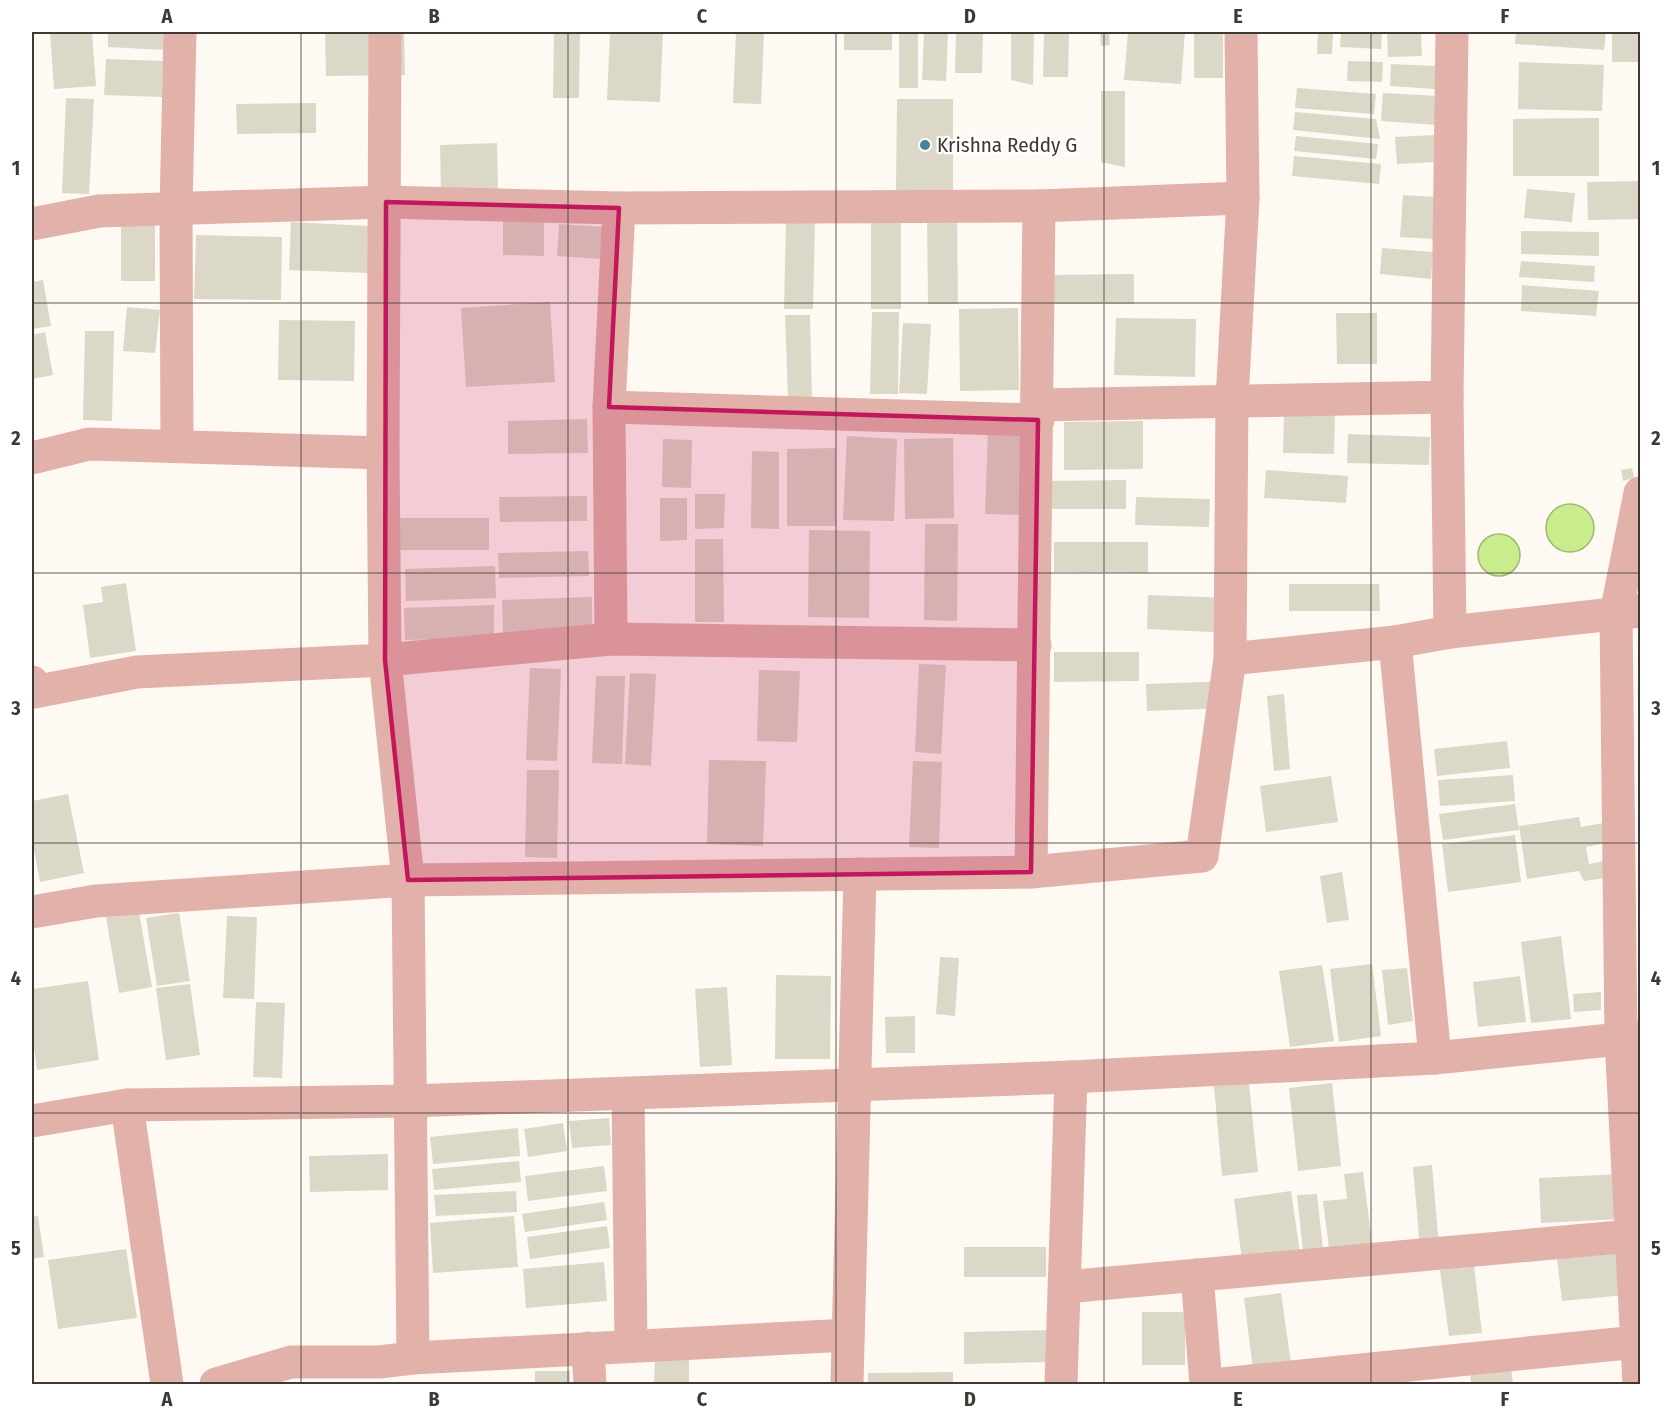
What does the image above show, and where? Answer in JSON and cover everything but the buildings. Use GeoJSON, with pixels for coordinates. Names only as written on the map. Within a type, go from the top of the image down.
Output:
{"type":"FeatureCollection","features":[{"type":"Feature","properties":{"kind":"street"},"geometry":{"type":"LineString","coordinates":[[177,447],[176,208],[180,32]]}},
{"type":"Feature","properties":{"kind":"street"},"geometry":{"type":"LineString","coordinates":[[385,32],[386,201],[382,453],[385,660],[408,880],[413,1358]]}},
{"type":"Feature","properties":{"kind":"street"},"geometry":{"type":"LineString","coordinates":[[32,912],[96,901],[408,880],[1031,872],[1202,856],[1230,659],[1232,400],[1243,198],[1241,32]]}},
{"type":"Feature","properties":{"kind":"street"},"geometry":{"type":"LineString","coordinates":[[1450,632],[1447,397],[1452,32]]}},
{"type":"Feature","properties":{"kind":"street"},"geometry":{"type":"LineString","coordinates":[[32,224],[99,211],[386,201],[619,208],[1039,206],[1243,198]]}},
{"type":"Feature","properties":{"kind":"street"},"geometry":{"type":"LineString","coordinates":[[1031,872],[1039,206]]}},
{"type":"Feature","properties":{"kind":"street"},"geometry":{"type":"LineString","coordinates":[[611,639],[609,407],[619,208]]}},
{"type":"Feature","properties":{"kind":"street"},"geometry":{"type":"LineString","coordinates":[[609,407],[1038,413],[1232,400],[1447,397]]}},
{"type":"Feature","properties":{"kind":"street"},"geometry":{"type":"LineString","coordinates":[[32,458],[89,444],[382,453]]}},
{"type":"Feature","properties":{"kind":"street"},"geometry":{"type":"LineString","coordinates":[[1639,1384],[1631,1236],[1628,612],[1641,493]]}},
{"type":"Feature","properties":{"kind":"street"},"geometry":{"type":"LineString","coordinates":[[1230,659],[1395,642],[1450,632],[1628,612]]}},
{"type":"Feature","properties":{"kind":"street"},"geometry":{"type":"LineString","coordinates":[[32,689],[137,672],[385,660],[611,639],[1035,645]]}},
{"type":"Feature","properties":{"kind":"street"},"geometry":{"type":"LineString","coordinates":[[1395,642],[1435,1058]]}},
{"type":"Feature","properties":{"kind":"street"},"geometry":{"type":"LineString","coordinates":[[847,1384],[860,874]]}},
{"type":"Feature","properties":{"kind":"street"},"geometry":{"type":"LineString","coordinates":[[32,1121],[127,1105],[409,1101],[1071,1077],[1435,1058],[1631,1038]]}},
{"type":"Feature","properties":{"kind":"street"},"geometry":{"type":"LineString","coordinates":[[1061,1384],[1071,1077]]}},
{"type":"Feature","properties":{"kind":"street"},"geometry":{"type":"LineString","coordinates":[[628,1094],[631,1345]]}},
{"type":"Feature","properties":{"kind":"street"},"geometry":{"type":"LineString","coordinates":[[127,1105],[167,1384]]}},
{"type":"Feature","properties":{"kind":"street"},"geometry":{"type":"LineString","coordinates":[[1065,1287],[1631,1236]]}},
{"type":"Feature","properties":{"kind":"street"},"geometry":{"type":"LineString","coordinates":[[1197,1275],[1206,1384]]}},
{"type":"Feature","properties":{"kind":"street"},"geometry":{"type":"LineString","coordinates":[[1222,1384],[1637,1321]]}},
{"type":"Feature","properties":{"kind":"street"},"geometry":{"type":"LineString","coordinates":[[216,1384],[291,1362],[380,1373],[413,1358],[848,1335]]}},
{"type":"Feature","properties":{"kind":"street"},"geometry":{"type":"LineString","coordinates":[[588,1348],[590,1384]]}},
{"type":"Feature","properties":{"kind":"highlighted area"},"geometry":{"type":"Polygon","coordinates":[[[386,202],[619,208],[609,407],[1038,420],[1031,872],[408,880],[385,660],[386,202]]]}},
{"type":"Feature","properties":{"kind":"shaded area"},"geometry":{"type":"Polygon","coordinates":[[[1565,504],[1575,504],[1587,511],[1594,523],[1594,533],[1587,545],[1575,552],[1565,552],[1550,541],[1546,533],[1546,523],[1557,508],[1565,504]]]}},
{"type":"Feature","properties":{"kind":"shaded area"},"geometry":{"type":"Polygon","coordinates":[[[1499,534],[1507,535],[1514,540],[1519,547],[1519,563],[1514,570],[1507,575],[1499,576],[1491,575],[1484,570],[1479,563],[1478,555],[1479,547],[1484,540],[1491,535],[1499,534]]]}},
{"type":"Feature","properties":{"kind":"place","name":"Krishna Reddy G"},"geometry":{"type":"Point","coordinates":[925,145]}}]}
